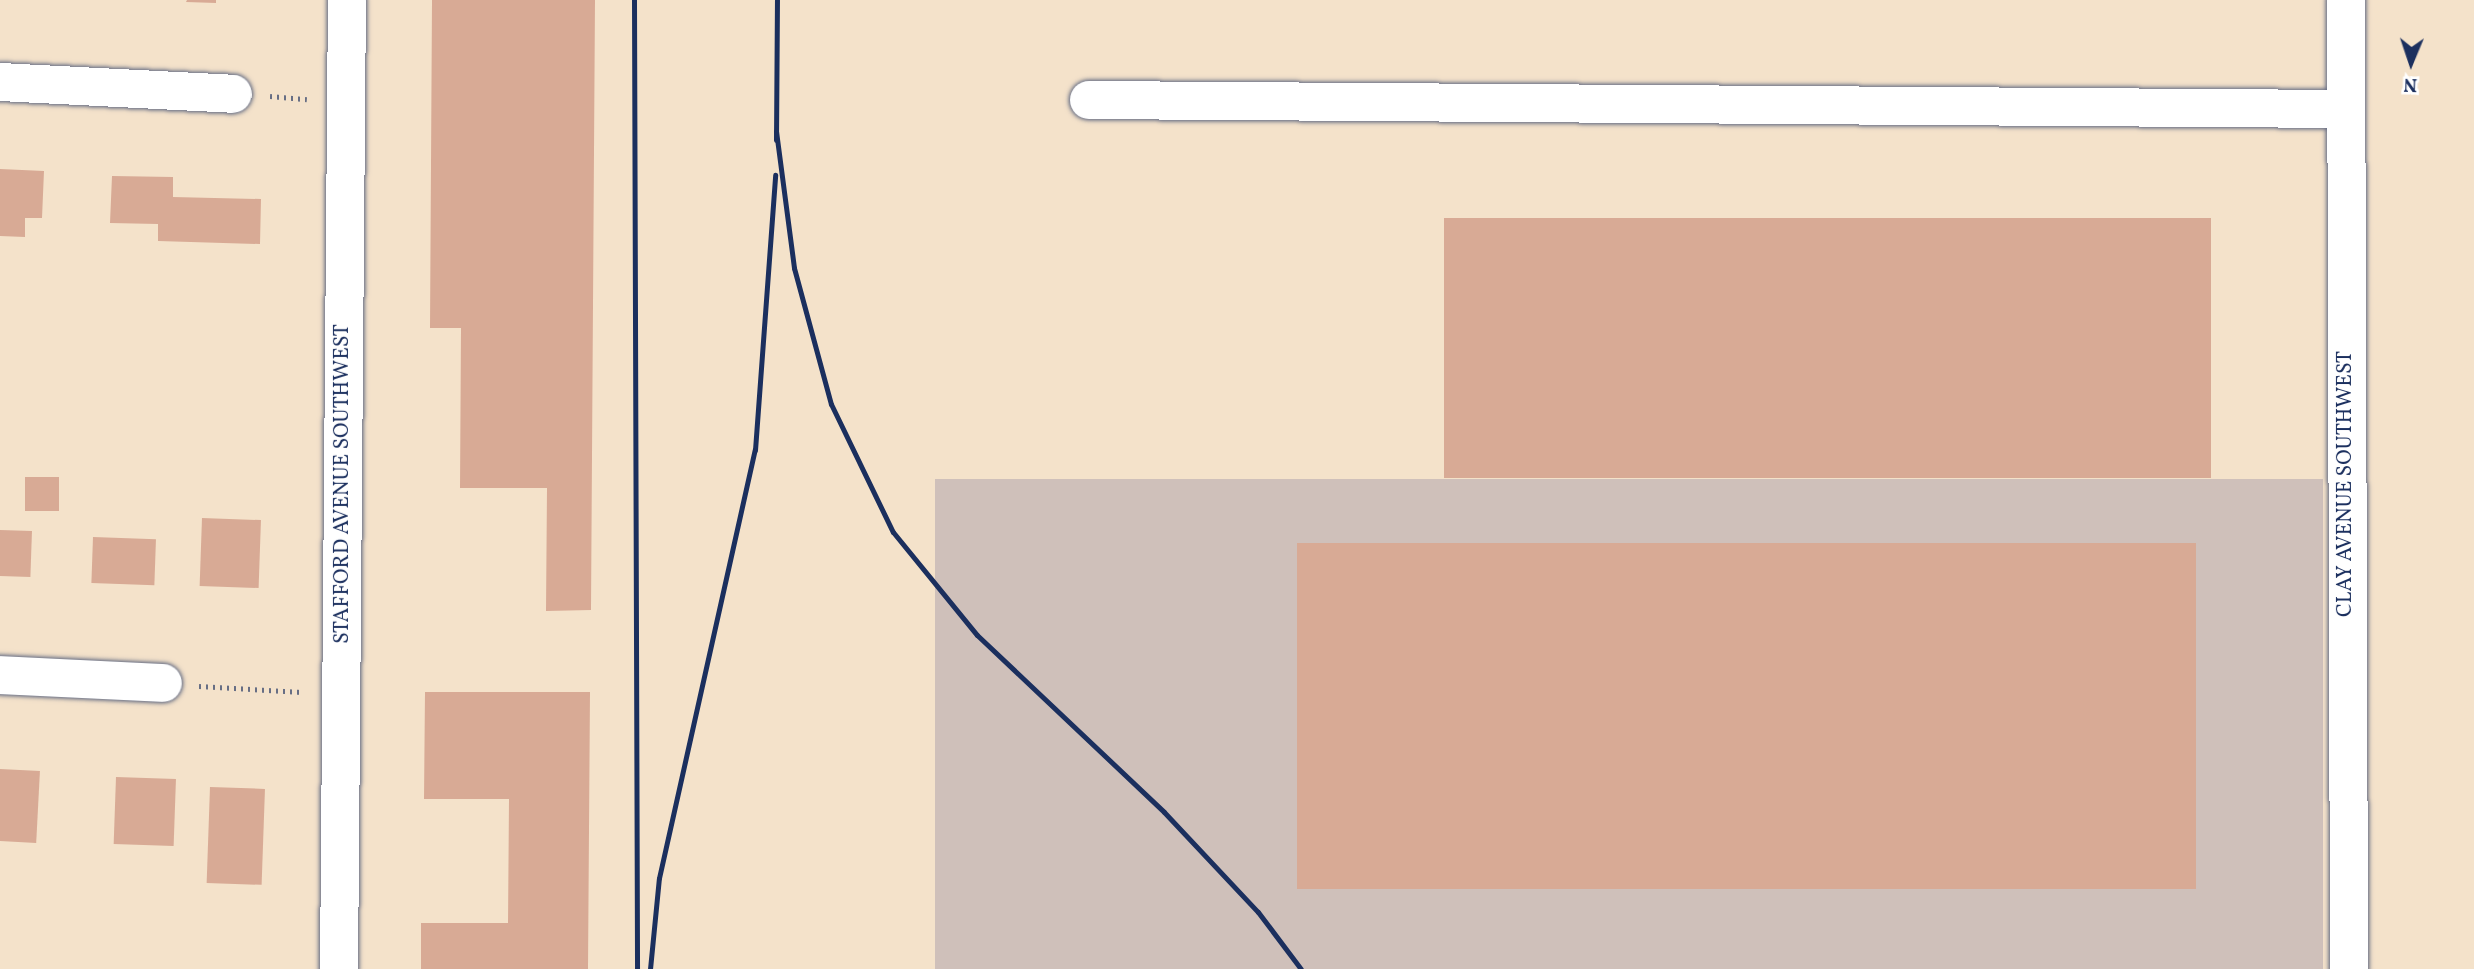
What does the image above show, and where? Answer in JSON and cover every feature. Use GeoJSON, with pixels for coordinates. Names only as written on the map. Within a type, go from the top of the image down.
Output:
{"type":"FeatureCollection","features":[{"type":"Feature","properties":{"kind":"street","name":"STAFFORD AVENUE SOUTHWEST"},"geometry":{"type":"LineString","coordinates":[[339,969],[347,0]]}},
{"type":"Feature","properties":{"kind":"street","name":"CLAY AVENUE SOUTHWEST"},"geometry":{"type":"LineString","coordinates":[[2346,0],[2344,109],[2349,969]]}},
{"type":"Feature","properties":{"kind":"street"},"geometry":{"type":"LineString","coordinates":[[0,82],[233,94]]}},
{"type":"Feature","properties":{"kind":"street"},"geometry":{"type":"LineString","coordinates":[[1089,100],[2344,109]]}},
{"type":"Feature","properties":{"kind":"street"},"geometry":{"type":"LineString","coordinates":[[0,675],[163,683]]}},
{"type":"Feature","properties":{"kind":"path"},"geometry":{"type":"LineString","coordinates":[[233,94],[346,102]]}},
{"type":"Feature","properties":{"kind":"path"},"geometry":{"type":"LineString","coordinates":[[163,683],[341,695]]}},
{"type":"Feature","properties":{"kind":"shaded area"},"geometry":{"type":"Polygon","coordinates":[[[935,479],[2323,479],[2323,969],[935,969],[935,479]]]}},
{"type":"Feature","properties":{"kind":"building"},"geometry":{"type":"Polygon","coordinates":[[[216,0],[216,3],[186,2],[216,0]]]}},
{"type":"Feature","properties":{"kind":"building"},"geometry":{"type":"Polygon","coordinates":[[[432,0],[595,0],[591,610],[546,611],[547,488],[460,488],[461,328],[430,328],[432,0]]]}},
{"type":"Feature","properties":{"kind":"building"},"geometry":{"type":"Polygon","coordinates":[[[0,169],[44,171],[42,218],[25,218],[25,237],[0,236],[0,169]]]}},
{"type":"Feature","properties":{"kind":"building"},"geometry":{"type":"Polygon","coordinates":[[[112,176],[173,177],[173,197],[261,199],[260,244],[158,241],[158,224],[110,223],[112,176]]]}},
{"type":"Feature","properties":{"kind":"building"},"geometry":{"type":"Polygon","coordinates":[[[1444,218],[2211,218],[2211,478],[1444,478],[1444,218]]]}},
{"type":"Feature","properties":{"kind":"building"},"geometry":{"type":"Polygon","coordinates":[[[25,477],[59,477],[59,511],[25,511],[25,477]]]}},
{"type":"Feature","properties":{"kind":"building"},"geometry":{"type":"Polygon","coordinates":[[[202,518],[261,520],[259,588],[200,586],[202,518]]]}},
{"type":"Feature","properties":{"kind":"building"},"geometry":{"type":"Polygon","coordinates":[[[0,530],[32,531],[30,577],[0,576],[0,530]]]}},
{"type":"Feature","properties":{"kind":"building"},"geometry":{"type":"Polygon","coordinates":[[[93,537],[156,539],[154,585],[91,583],[93,537]]]}},
{"type":"Feature","properties":{"kind":"building"},"geometry":{"type":"Polygon","coordinates":[[[1297,543],[2196,543],[2196,889],[1297,889],[1297,543]]]}},
{"type":"Feature","properties":{"kind":"building"},"geometry":{"type":"Polygon","coordinates":[[[425,692],[590,692],[588,969],[421,969],[421,923],[508,923],[509,799],[424,799],[425,692]]]}},
{"type":"Feature","properties":{"kind":"building"},"geometry":{"type":"Polygon","coordinates":[[[0,769],[40,771],[36,843],[0,841],[0,769]]]}},
{"type":"Feature","properties":{"kind":"building"},"geometry":{"type":"Polygon","coordinates":[[[116,777],[176,779],[174,846],[114,844],[116,777]]]}},
{"type":"Feature","properties":{"kind":"building"},"geometry":{"type":"Polygon","coordinates":[[[210,787],[265,789],[262,885],[207,883],[210,787]]]}},
{"type":"Feature","properties":{"kind":"railway"},"geometry":{"type":"LineString","coordinates":[[634,0],[637,969]]}},
{"type":"Feature","properties":{"kind":"railway"},"geometry":{"type":"LineString","coordinates":[[776,140],[777,0]]}},
{"type":"Feature","properties":{"kind":"railway"},"geometry":{"type":"LineString","coordinates":[[776,131],[794,268],[831,404],[893,532],[977,635],[1164,812],[1258,912],[1301,969]]}},
{"type":"Feature","properties":{"kind":"railway"},"geometry":{"type":"LineString","coordinates":[[650,969],[659,878],[755,450],[775,175]]}}]}
